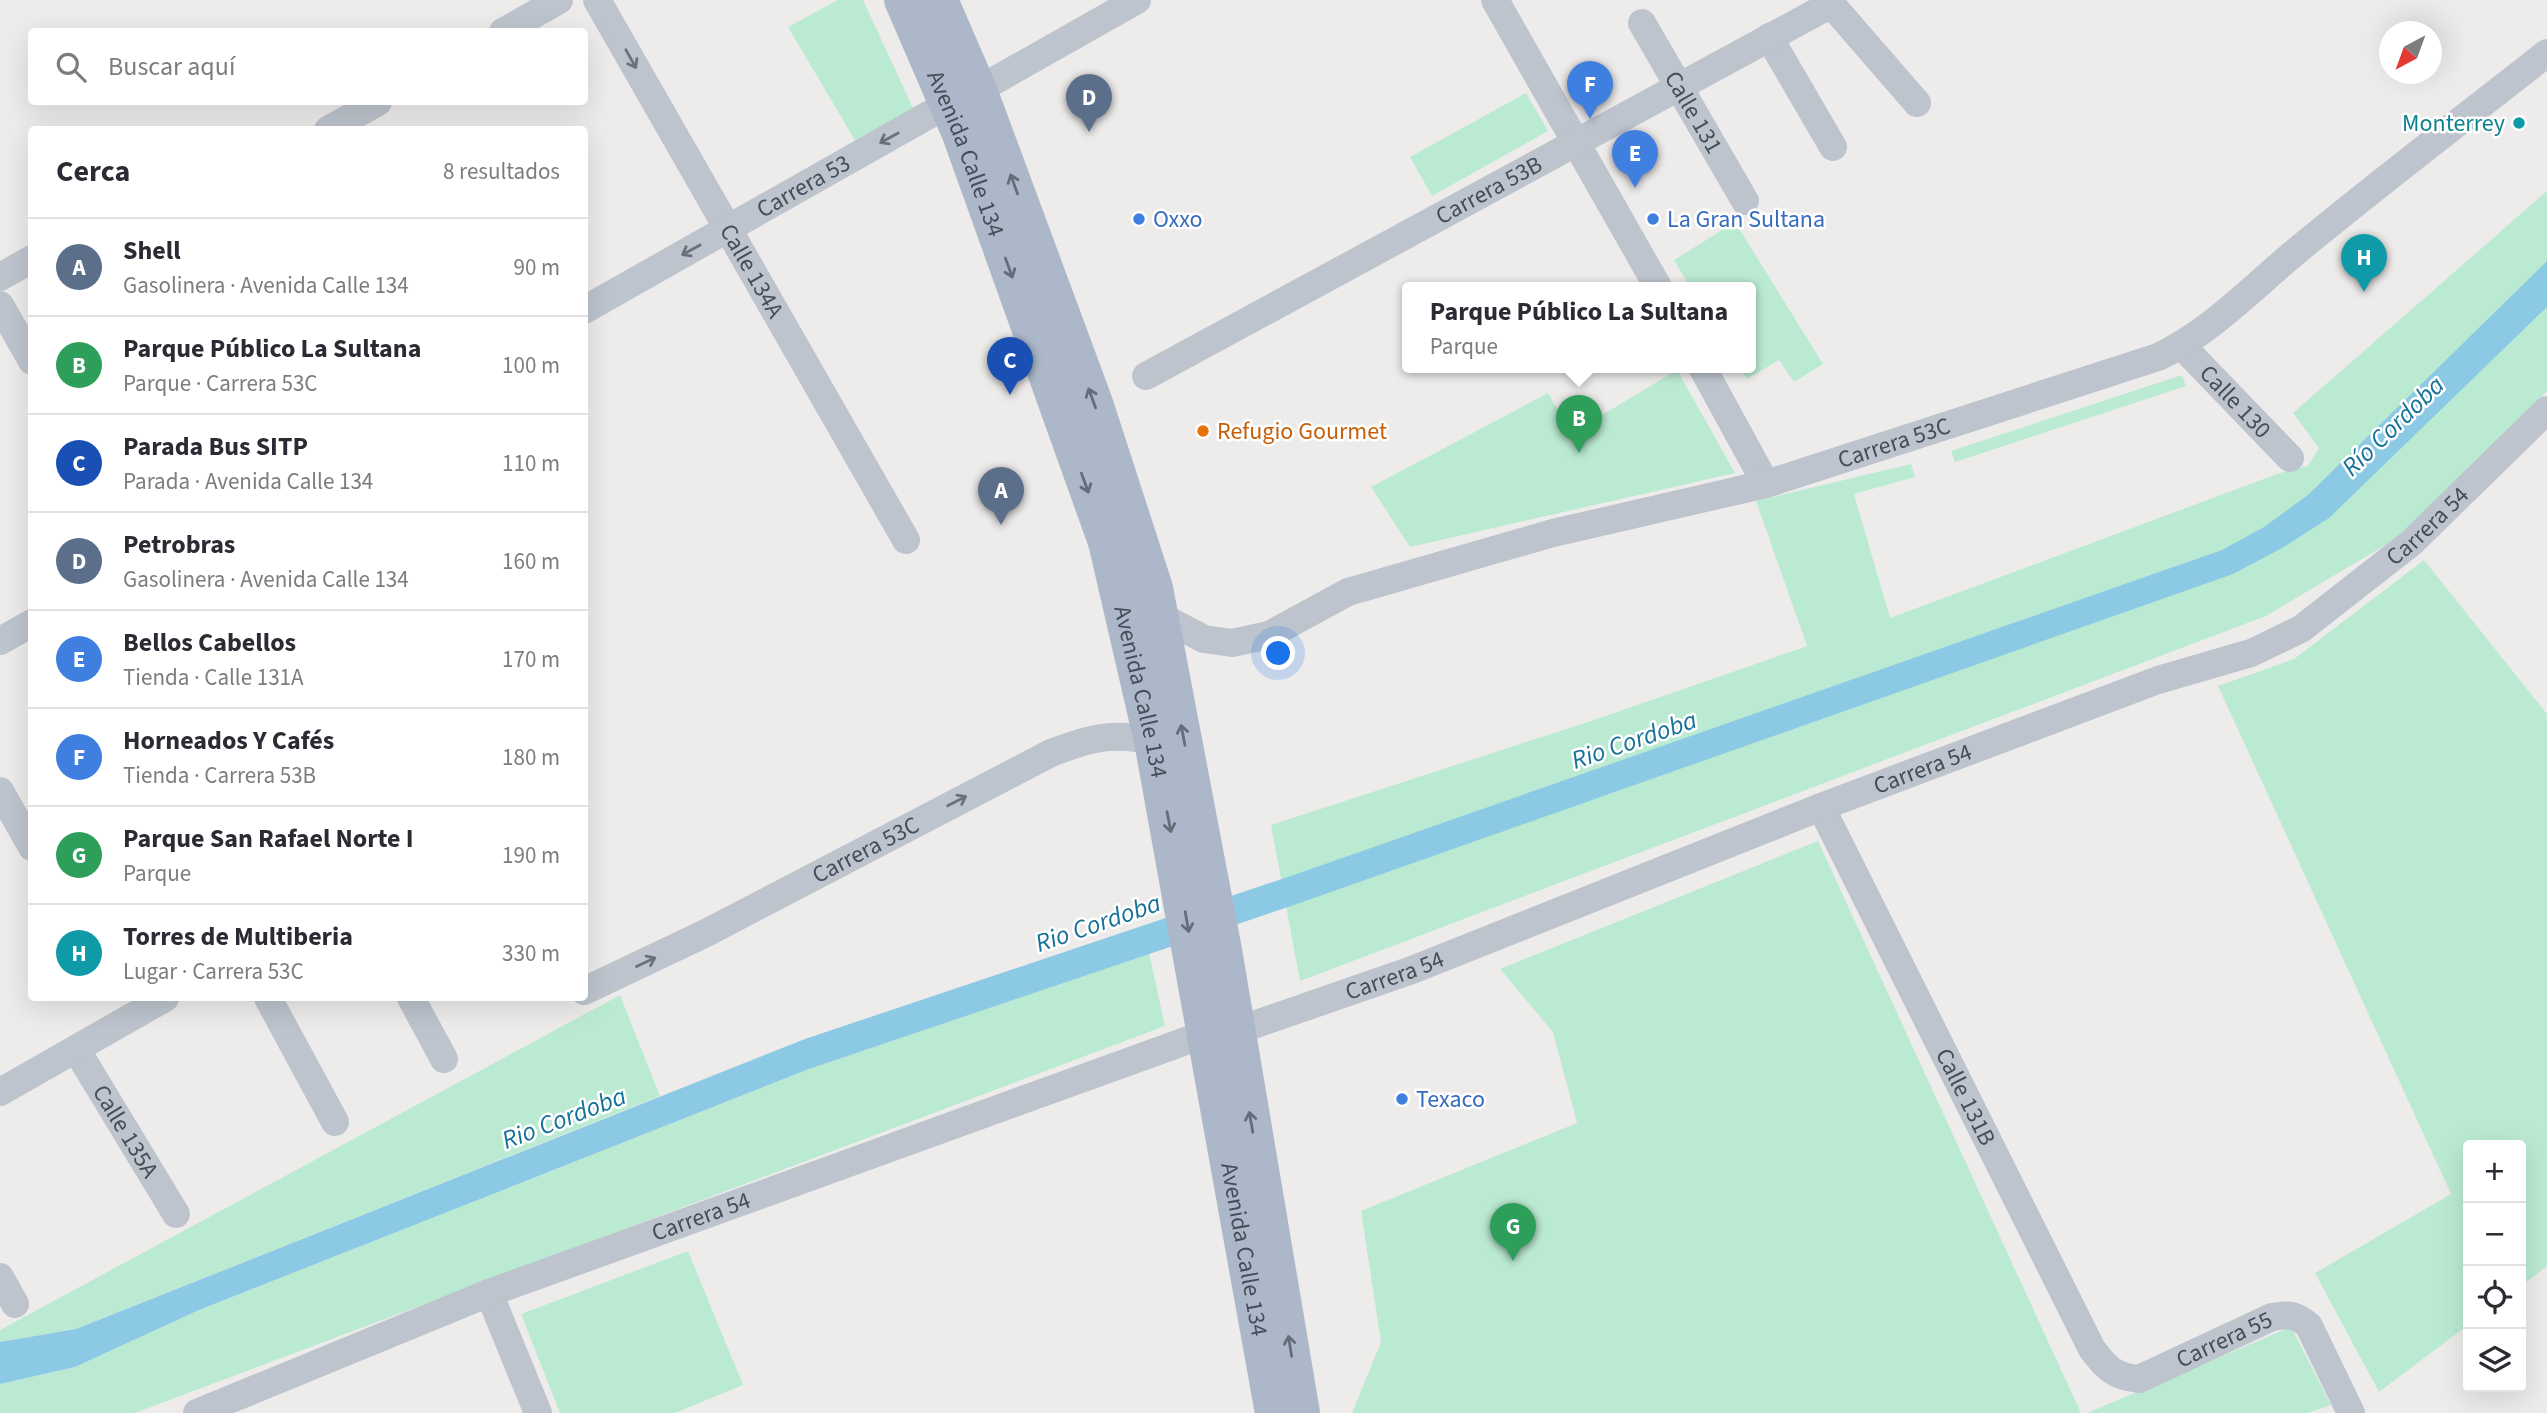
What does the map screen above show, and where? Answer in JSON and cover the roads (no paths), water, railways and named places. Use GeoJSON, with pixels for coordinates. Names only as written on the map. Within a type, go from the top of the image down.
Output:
{"type":"FeatureCollection","features":[{"type":"Feature","properties":{"kind":"main road","name":"Avenida Calle 134"},"geometry":{"type":"LineString","coordinates":[[903,0],[963,97],[1094,403],[1146,561],[1160,616],[1195,878],[1222,1032],[1274,1413]]}},
{"type":"Feature","properties":{"kind":"main road","name":"Avenida Calle 134"},"geometry":{"type":"LineString","coordinates":[[939,0],[963,97],[1107,542],[1153,741],[1195,878]]}},
{"type":"Feature","properties":{"kind":"main road","name":"Avenida Calle 134"},"geometry":{"type":"LineString","coordinates":[[1222,1032],[1301,1413]]}},
{"type":"Feature","properties":{"kind":"street"},"geometry":{"type":"LineString","coordinates":[[510,28],[559,0]]}},
{"type":"Feature","properties":{"kind":"street","name":"Calle 134A"},"geometry":{"type":"LineString","coordinates":[[597,0],[906,540]]}},
{"type":"Feature","properties":{"kind":"street","name":"Carrera 53"},"geometry":{"type":"LineString","coordinates":[[588,308],[963,97],[1104,8],[1137,0]]}},
{"type":"Feature","properties":{"kind":"street"},"geometry":{"type":"LineString","coordinates":[[1495,0],[1577,140],[1655,282]]}},
{"type":"Feature","properties":{"kind":"street","name":"Carrera 53B"},"geometry":{"type":"LineString","coordinates":[[1146,376],[1577,140],[1832,5],[1917,103]]}},
{"type":"Feature","properties":{"kind":"street","name":"Calle 131"},"geometry":{"type":"LineString","coordinates":[[1642,23],[1745,201]]}},
{"type":"Feature","properties":{"kind":"street"},"geometry":{"type":"LineString","coordinates":[[1769,37],[1833,147]]}},
{"type":"Feature","properties":{"kind":"street","name":"Carrera 53C"},"geometry":{"type":"LineString","coordinates":[[1160,616],[1204,639],[1232,642],[1269,635],[1348,592],[1553,533],[1766,484],[2032,399],[2182,346],[2547,53]]}},
{"type":"Feature","properties":{"kind":"street"},"geometry":{"type":"LineString","coordinates":[[335,126],[373,105]]}},
{"type":"Feature","properties":{"kind":"street"},"geometry":{"type":"LineString","coordinates":[[0,276],[28,261]]}},
{"type":"Feature","properties":{"kind":"street"},"geometry":{"type":"LineString","coordinates":[[0,305],[28,354]]}},
{"type":"Feature","properties":{"kind":"street","name":"Calle 130"},"geometry":{"type":"LineString","coordinates":[[2182,346],[2290,458]]}},
{"type":"Feature","properties":{"kind":"street"},"geometry":{"type":"LineString","coordinates":[[1705,373],[1766,484]]}},
{"type":"Feature","properties":{"kind":"street","name":"Carrera 54"},"geometry":{"type":"LineString","coordinates":[[197,1413],[489,1293],[1222,1032],[1412,970],[1822,807],[2158,680],[2251,653],[2301,629],[2411,543],[2547,410]]}},
{"type":"Feature","properties":{"kind":"street"},"geometry":{"type":"LineString","coordinates":[[0,641],[28,626]]}},
{"type":"Feature","properties":{"kind":"street","name":"Carrera 53C"},"geometry":{"type":"LineString","coordinates":[[588,989],[704,934],[1051,753],[1092,737],[1132,737],[1153,741]]}},
{"type":"Feature","properties":{"kind":"street"},"geometry":{"type":"LineString","coordinates":[[0,791],[28,840]]}},
{"type":"Feature","properties":{"kind":"street","name":"Calle 131B"},"geometry":{"type":"LineString","coordinates":[[1822,807],[2092,1349],[2104,1366],[2120,1377]]}},
{"type":"Feature","properties":{"kind":"street"},"geometry":{"type":"LineString","coordinates":[[0,1092],[76,1049],[123,1008],[152,1001]]}},
{"type":"Feature","properties":{"kind":"street"},"geometry":{"type":"LineString","coordinates":[[270,1001],[335,1122]]}},
{"type":"Feature","properties":{"kind":"street"},"geometry":{"type":"LineString","coordinates":[[413,1001],[444,1059]]}},
{"type":"Feature","properties":{"kind":"street","name":"Calle 135A"},"geometry":{"type":"LineString","coordinates":[[76,1049],[176,1214]]}},
{"type":"Feature","properties":{"kind":"street"},"geometry":{"type":"LineString","coordinates":[[0,1277],[15,1304]]}},
{"type":"Feature","properties":{"kind":"street"},"geometry":{"type":"LineString","coordinates":[[489,1293],[538,1413]]}},
{"type":"Feature","properties":{"kind":"street","name":"Carrera 55"},"geometry":{"type":"LineString","coordinates":[[2120,1377],[2139,1380],[2272,1317],[2287,1314],[2299,1317],[2309,1326],[2351,1413]]}},
{"type":"Feature","properties":{"kind":"water","name":"Río Cordoba"},"geometry":{"type":"Polygon","coordinates":[[[2547,261],[2547,307],[2329,518],[2282,548],[2233,574],[1294,905],[809,1069],[199,1310],[75,1367],[0,1384],[0,1342],[76,1329],[805,1039],[1288,877],[2222,550],[2264,527],[2308,495],[2547,261]]]}},
{"type":"Feature","properties":{"kind":"place","name":"Horneados Y Cafés"},"geometry":{"type":"Point","coordinates":[1590,119]}},
{"type":"Feature","properties":{"kind":"place","name":"Monterrey"},"geometry":{"type":"Point","coordinates":[2519,123]}},
{"type":"Feature","properties":{"kind":"place","name":"Petrobras"},"geometry":{"type":"Point","coordinates":[1089,132]}},
{"type":"Feature","properties":{"kind":"place","name":"Bellos Cabellos"},"geometry":{"type":"Point","coordinates":[1635,188]}},
{"type":"Feature","properties":{"kind":"place","name":"Oxxo"},"geometry":{"type":"Point","coordinates":[1139,219]}},
{"type":"Feature","properties":{"kind":"place","name":"La Gran Sultana"},"geometry":{"type":"Point","coordinates":[1653,219]}},
{"type":"Feature","properties":{"kind":"place","name":"Torres de Multiberia"},"geometry":{"type":"Point","coordinates":[2364,292]}},
{"type":"Feature","properties":{"kind":"place","name":"Parada Bus SITP"},"geometry":{"type":"Point","coordinates":[1010,395]}},
{"type":"Feature","properties":{"kind":"place","name":"Refugio Gourmet"},"geometry":{"type":"Point","coordinates":[1203,431]}},
{"type":"Feature","properties":{"kind":"place","name":"Parque Público La Sultana"},"geometry":{"type":"Point","coordinates":[1579,453]}},
{"type":"Feature","properties":{"kind":"place","name":"Shell"},"geometry":{"type":"Point","coordinates":[1001,525]}},
{"type":"Feature","properties":{"kind":"place","name":"Texaco"},"geometry":{"type":"Point","coordinates":[1402,1099]}},
{"type":"Feature","properties":{"kind":"place","name":"Parque San Rafael Norte I"},"geometry":{"type":"Point","coordinates":[1513,1261]}},
{"type":"Feature","properties":{"kind":"water label","name":"Rio Cordoba"},"geometry":{"type":"Point","coordinates":[1634,740]}},
{"type":"Feature","properties":{"kind":"water label","name":"Rio Cordoba"},"geometry":{"type":"Point","coordinates":[1098,923]}},
{"type":"Feature","properties":{"kind":"water label","name":"Rio Cordoba"},"geometry":{"type":"Point","coordinates":[564,1118]}}]}
